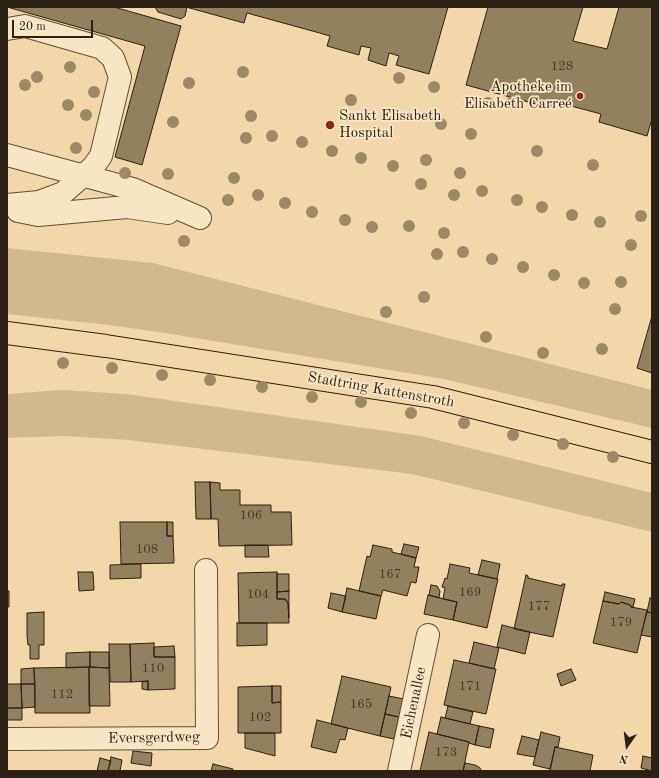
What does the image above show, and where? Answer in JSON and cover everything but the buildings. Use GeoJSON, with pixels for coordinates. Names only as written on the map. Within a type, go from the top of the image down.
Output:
{"type":"FeatureCollection","features":[{"type":"Feature","properties":{"kind":"main road","name":"Stadtring Kattenstroth"},"geometry":{"type":"LineString","coordinates":[[7,333],[106,346],[433,397],[652,452]]}},
{"type":"Feature","properties":{"kind":"main road","name":"Stadtring Kattenstroth"},"geometry":{"type":"LineString","coordinates":[[7,348],[106,346]]}},
{"type":"Feature","properties":{"kind":"street"},"geometry":{"type":"LineString","coordinates":[[7,29],[25,26],[102,48],[113,58],[120,76],[114,107],[101,156],[93,167],[63,193],[39,202],[7,205]]}},
{"type":"Feature","properties":{"kind":"street"},"geometry":{"type":"LineString","coordinates":[[7,155],[133,189],[200,218],[127,207],[38,216],[7,209]]}},
{"type":"Feature","properties":{"kind":"street","name":"Eversgerdweg"},"geometry":{"type":"LineString","coordinates":[[7,739],[207,738],[206,570]]}},
{"type":"Feature","properties":{"kind":"street","name":"Eichenallee"},"geometry":{"type":"LineString","coordinates":[[399,771],[428,635]]}},
{"type":"Feature","properties":{"kind":"shaded area"},"geometry":{"type":"Polygon","coordinates":[[[7,248],[153,263],[652,390],[652,428],[444,379],[165,333],[109,325],[7,314],[7,248]]]}},
{"type":"Feature","properties":{"kind":"shaded area"},"geometry":{"type":"Polygon","coordinates":[[[62,390],[126,394],[421,436],[652,493],[652,532],[412,474],[128,440],[64,436],[7,438],[7,394],[62,390]]]}},
{"type":"Feature","properties":{"kind":"place","name":"Apotheke im Elisabeth Carreé"},"geometry":{"type":"Point","coordinates":[580,96]}},
{"type":"Feature","properties":{"kind":"place","name":"Sankt Elisabeth Hospital"},"geometry":{"type":"Point","coordinates":[330,125]}}]}
